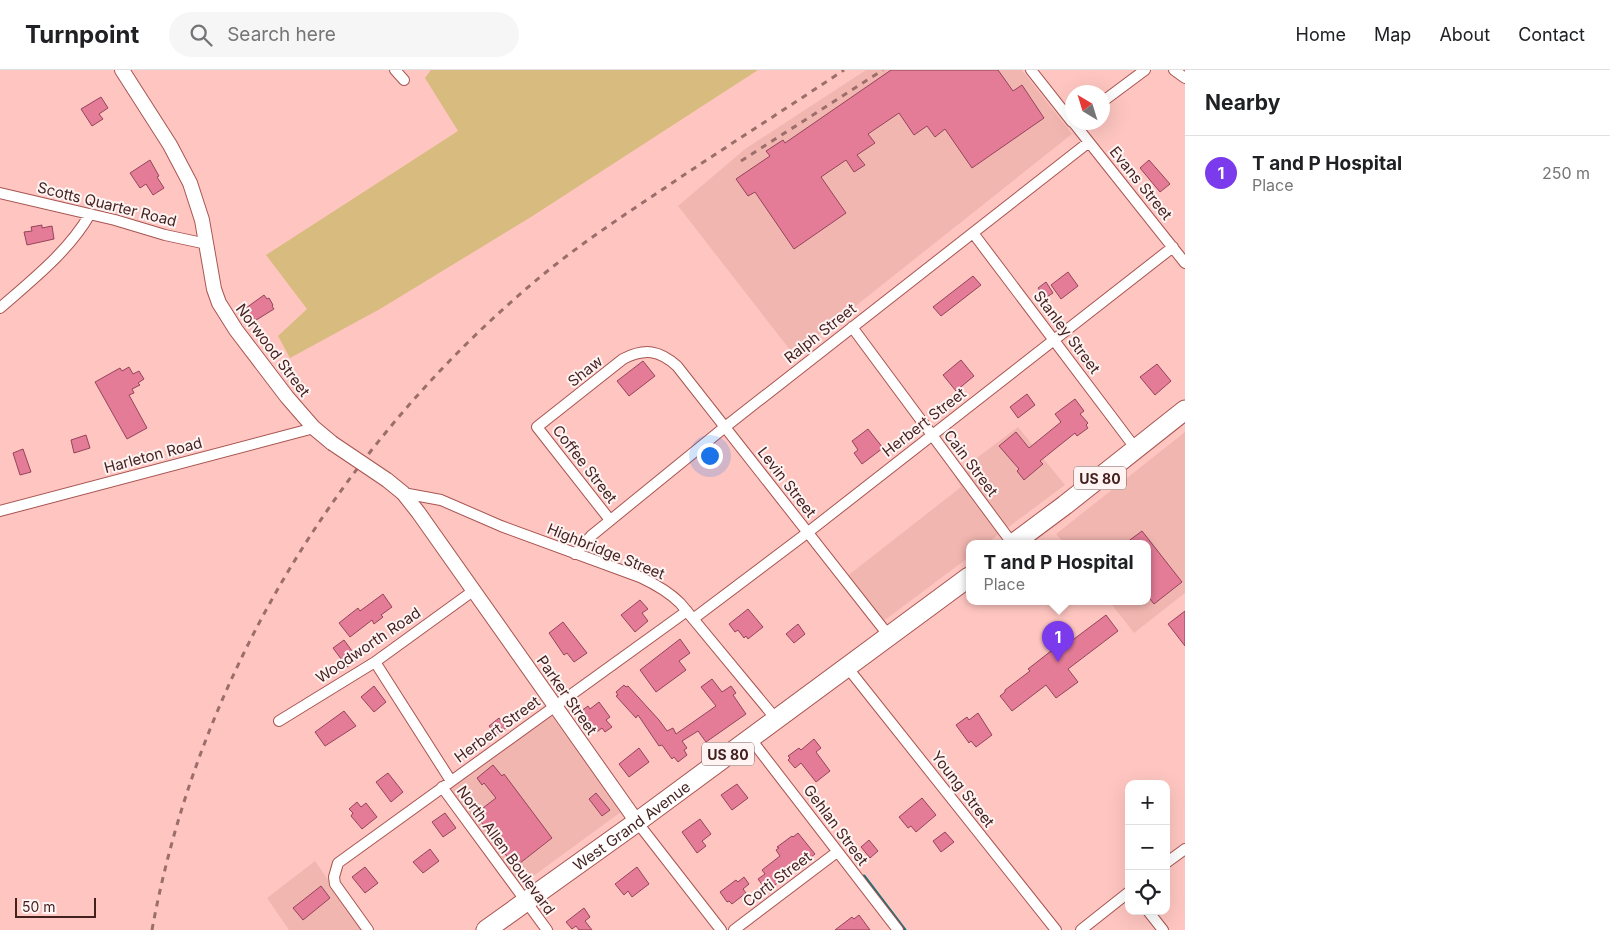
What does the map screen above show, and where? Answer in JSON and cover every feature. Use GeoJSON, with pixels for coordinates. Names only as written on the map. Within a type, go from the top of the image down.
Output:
{"type":"FeatureCollection","features":[{"type":"Feature","properties":{"kind":"highway","name":"US 80"},"geometry":{"type":"LineString","coordinates":[[1017,540],[1136,450],[1185,410]]}},
{"type":"Feature","properties":{"kind":"highway","name":"West Grand Avenue"},"geometry":{"type":"LineString","coordinates":[[486,930],[637,822],[966,579]]}},
{"type":"Feature","properties":{"kind":"street","name":"Norwood Street"},"geometry":{"type":"LineString","coordinates":[[122,70],[170,146],[190,183],[202,220],[214,289],[227,317],[286,397],[314,428],[332,443],[387,480]]}},
{"type":"Feature","properties":{"kind":"street"},"geometry":{"type":"LineString","coordinates":[[395,70],[404,80]]}},
{"type":"Feature","properties":{"kind":"street","name":"Evans Street"},"geometry":{"type":"LineString","coordinates":[[1031,70],[1065,112]]}},
{"type":"Feature","properties":{"kind":"street"},"geometry":{"type":"LineString","coordinates":[[1110,96],[1145,70]]}},
{"type":"Feature","properties":{"kind":"street"},"geometry":{"type":"LineString","coordinates":[[1174,70],[1185,78]]}},
{"type":"Feature","properties":{"kind":"street","name":"Evans Street"},"geometry":{"type":"LineString","coordinates":[[1080,130],[1185,263]]}},
{"type":"Feature","properties":{"kind":"street","name":"Ralph Street"},"geometry":{"type":"LineString","coordinates":[[575,554],[591,536],[725,427],[1089,142]]}},
{"type":"Feature","properties":{"kind":"street","name":"Scotts Quarter Road"},"geometry":{"type":"LineString","coordinates":[[0,193],[207,244]]}},
{"type":"Feature","properties":{"kind":"street"},"geometry":{"type":"LineString","coordinates":[[0,308],[80,232],[90,214]]}},
{"type":"Feature","properties":{"kind":"street","name":"Stanley Street"},"geometry":{"type":"LineString","coordinates":[[973,233],[1136,450]]}},
{"type":"Feature","properties":{"kind":"street","name":"Herbert Street"},"geometry":{"type":"LineString","coordinates":[[368,930],[338,890],[334,877],[338,863],[555,706],[807,533],[1172,247]]}},
{"type":"Feature","properties":{"kind":"street","name":"Cain Street"},"geometry":{"type":"LineString","coordinates":[[852,327],[1011,540]]}},
{"type":"Feature","properties":{"kind":"street","name":"Shaw"},"geometry":{"type":"LineString","coordinates":[[537,427],[623,360],[634,354],[646,351],[657,353]]}},
{"type":"Feature","properties":{"kind":"street","name":"Levin Street"},"geometry":{"type":"LineString","coordinates":[[657,353],[668,358],[677,366],[889,636]]}},
{"type":"Feature","properties":{"kind":"street","name":"Coffee Street"},"geometry":{"type":"LineString","coordinates":[[537,427],[610,520]]}},
{"type":"Feature","properties":{"kind":"street","name":"Harleton Road"},"geometry":{"type":"LineString","coordinates":[[0,511],[314,428]]}},
{"type":"Feature","properties":{"kind":"street","name":"Parker Street"},"geometry":{"type":"LineString","coordinates":[[387,480],[403,493],[637,822],[721,930]]}},
{"type":"Feature","properties":{"kind":"street","name":"Highbridge Street"},"geometry":{"type":"LineString","coordinates":[[403,493],[441,500],[501,526],[651,582],[672,595],[776,719]]}},
{"type":"Feature","properties":{"kind":"street","name":"Woodworth Road"},"geometry":{"type":"LineString","coordinates":[[279,721],[375,662],[473,591]]}},
{"type":"Feature","properties":{"kind":"street","name":"North Allen Boulevard"},"geometry":{"type":"LineString","coordinates":[[375,662],[446,784],[525,901],[547,930]]}},
{"type":"Feature","properties":{"kind":"street","name":"Young Street"},"geometry":{"type":"LineString","coordinates":[[847,667],[1056,930]]}},
{"type":"Feature","properties":{"kind":"street","name":"Gehlan Street"},"geometry":{"type":"LineString","coordinates":[[750,738],[898,930]]}},
{"type":"Feature","properties":{"kind":"street"},"geometry":{"type":"LineString","coordinates":[[1170,860],[1185,849]]}},
{"type":"Feature","properties":{"kind":"street","name":"Corti Street"},"geometry":{"type":"LineString","coordinates":[[734,930],[837,852]]}},
{"type":"Feature","properties":{"kind":"street"},"geometry":{"type":"LineString","coordinates":[[1081,930],[1125,895]]}},
{"type":"Feature","properties":{"kind":"street"},"geometry":{"type":"LineString","coordinates":[[1151,915],[1163,930]]}},
{"type":"Feature","properties":{"kind":"shaded area"},"geometry":{"type":"Polygon","coordinates":[[[431,70],[758,70],[531,217],[380,309],[290,358],[278,336],[307,309],[266,255],[458,131],[425,78],[431,70]]]}},
{"type":"Feature","properties":{"kind":"shaded area"},"geometry":{"type":"Polygon","coordinates":[[[866,70],[1022,70],[1065,125],[1065,130],[1069,130],[1072,134],[794,355],[678,206],[745,149],[866,70]]]}},
{"type":"Feature","properties":{"kind":"shaded area"},"geometry":{"type":"Polygon","coordinates":[[[1018,427],[1065,485],[991,540],[966,540],[966,559],[881,623],[846,577],[961,487],[954,475],[1018,427]]]}},
{"type":"Feature","properties":{"kind":"shaded area"},"geometry":{"type":"Polygon","coordinates":[[[1185,432],[1185,593],[1134,633],[1112,605],[1151,605],[1151,540],[1061,540],[1056,534],[1185,432]]]}},
{"type":"Feature","properties":{"kind":"shaded area"},"geometry":{"type":"Polygon","coordinates":[[[550,714],[621,812],[517,888],[448,788],[550,714]]]}},
{"type":"Feature","properties":{"kind":"shaded area"},"geometry":{"type":"Polygon","coordinates":[[[315,861],[364,930],[289,930],[267,898],[315,861]]]}},
{"type":"Feature","properties":{"kind":"building"},"geometry":{"type":"Polygon","coordinates":[[[891,70],[998,70],[1013,91],[1022,85],[1044,118],[972,168],[945,129],[935,137],[927,126],[914,135],[899,113],[868,134],[875,143],[857,155],[865,165],[854,172],[846,160],[821,177],[846,213],[794,249],[755,192],[748,196],[736,179],[770,156],[766,151],[783,140],[785,143],[891,70]]]}},
{"type":"Feature","properties":{"kind":"building"},"geometry":{"type":"Polygon","coordinates":[[[101,97],[108,108],[99,114],[103,119],[92,126],[81,109],[101,97]]]}},
{"type":"Feature","properties":{"kind":"building"},"geometry":{"type":"Polygon","coordinates":[[[150,160],[164,188],[153,195],[146,184],[140,188],[130,173],[150,160]]]}},
{"type":"Feature","properties":{"kind":"building"},"geometry":{"type":"Polygon","coordinates":[[[1149,160],[1170,184],[1160,192],[1140,168],[1149,160]]]}},
{"type":"Feature","properties":{"kind":"building"},"geometry":{"type":"Polygon","coordinates":[[[42,225],[42,228],[52,226],[54,239],[27,245],[24,232],[32,231],[31,227],[42,225]]]}},
{"type":"Feature","properties":{"kind":"building"},"geometry":{"type":"Polygon","coordinates":[[[1068,272],[1078,286],[1061,299],[1051,285],[1068,272]]]}},
{"type":"Feature","properties":{"kind":"building"},"geometry":{"type":"Polygon","coordinates":[[[973,276],[981,285],[941,316],[933,307],[973,276]]]}},
{"type":"Feature","properties":{"kind":"building"},"geometry":{"type":"Polygon","coordinates":[[[1046,282],[1053,293],[1045,298],[1038,288],[1046,282]]]}},
{"type":"Feature","properties":{"kind":"building"},"geometry":{"type":"Polygon","coordinates":[[[264,295],[267,299],[269,298],[274,309],[253,322],[245,310],[264,295]]]}},
{"type":"Feature","properties":{"kind":"building"},"geometry":{"type":"Polygon","coordinates":[[[961,360],[974,376],[956,391],[943,375],[961,360]]]}},
{"type":"Feature","properties":{"kind":"building"},"geometry":{"type":"Polygon","coordinates":[[[643,361],[655,376],[629,396],[617,381],[643,361]]]}},
{"type":"Feature","properties":{"kind":"building"},"geometry":{"type":"Polygon","coordinates":[[[1157,364],[1171,381],[1155,395],[1140,377],[1157,364]]]}},
{"type":"Feature","properties":{"kind":"building"},"geometry":{"type":"Polygon","coordinates":[[[129,367],[133,374],[139,371],[144,379],[138,383],[140,385],[132,389],[134,393],[129,395],[147,428],[127,439],[95,382],[120,368],[122,371],[129,367]]]}},
{"type":"Feature","properties":{"kind":"building"},"geometry":{"type":"Polygon","coordinates":[[[1027,394],[1035,405],[1018,418],[1010,407],[1027,394]]]}},
{"type":"Feature","properties":{"kind":"building"},"geometry":{"type":"Polygon","coordinates":[[[1075,399],[1084,411],[1080,414],[1088,423],[1086,425],[1088,428],[1077,436],[1075,433],[1040,461],[1043,464],[1024,480],[1017,471],[1019,469],[999,446],[1016,432],[1029,448],[1061,422],[1055,414],[1075,399]]]}},
{"type":"Feature","properties":{"kind":"building"},"geometry":{"type":"Polygon","coordinates":[[[868,429],[883,448],[862,464],[854,453],[858,450],[852,441],[868,429]]]}},
{"type":"Feature","properties":{"kind":"building"},"geometry":{"type":"Polygon","coordinates":[[[86,435],[90,448],[74,453],[71,440],[86,435]]]}},
{"type":"Feature","properties":{"kind":"building"},"geometry":{"type":"Polygon","coordinates":[[[23,449],[31,472],[20,475],[13,453],[23,449]]]}},
{"type":"Feature","properties":{"kind":"building"},"geometry":{"type":"Polygon","coordinates":[[[1142,531],[1149,540],[1130,540],[1142,531]]]}},
{"type":"Feature","properties":{"kind":"building"},"geometry":{"type":"Polygon","coordinates":[[[1151,542],[1182,582],[1154,604],[1151,600],[1151,542]]]}},
{"type":"Feature","properties":{"kind":"building"},"geometry":{"type":"Polygon","coordinates":[[[383,594],[392,607],[381,615],[383,617],[374,624],[372,620],[350,637],[339,623],[358,608],[360,611],[383,594]]]}},
{"type":"Feature","properties":{"kind":"building"},"geometry":{"type":"Polygon","coordinates":[[[640,600],[648,609],[642,613],[648,621],[635,632],[621,615],[640,600]]]}},
{"type":"Feature","properties":{"kind":"building"},"geometry":{"type":"Polygon","coordinates":[[[748,609],[763,627],[748,639],[746,636],[744,638],[738,630],[735,632],[729,624],[748,609]]]}},
{"type":"Feature","properties":{"kind":"building"},"geometry":{"type":"Polygon","coordinates":[[[1185,611],[1185,646],[1168,624],[1185,611]]]}},
{"type":"Feature","properties":{"kind":"building"},"geometry":{"type":"Polygon","coordinates":[[[1106,615],[1118,631],[1068,669],[1078,682],[1056,698],[1046,685],[1012,711],[1000,696],[1005,690],[1030,671],[1028,669],[1051,651],[1054,654],[1106,615]]]}},
{"type":"Feature","properties":{"kind":"building"},"geometry":{"type":"Polygon","coordinates":[[[563,622],[587,653],[574,662],[567,653],[564,655],[549,633],[563,622]]]}},
{"type":"Feature","properties":{"kind":"building"},"geometry":{"type":"Polygon","coordinates":[[[798,624],[805,634],[794,643],[786,634],[798,624]]]}},
{"type":"Feature","properties":{"kind":"building"},"geometry":{"type":"Polygon","coordinates":[[[680,639],[690,653],[679,661],[686,670],[656,692],[640,670],[680,639]]]}},
{"type":"Feature","properties":{"kind":"building"},"geometry":{"type":"Polygon","coordinates":[[[344,640],[358,659],[347,667],[333,648],[344,640]]]}},
{"type":"Feature","properties":{"kind":"building"},"geometry":{"type":"Polygon","coordinates":[[[712,679],[722,692],[731,686],[736,693],[733,695],[746,714],[706,742],[698,731],[682,741],[687,748],[684,750],[687,755],[678,762],[674,757],[672,759],[662,745],[659,746],[638,715],[636,718],[616,696],[618,695],[616,692],[624,685],[628,686],[667,731],[673,728],[676,734],[716,706],[701,687],[712,679]]]}},
{"type":"Feature","properties":{"kind":"building"},"geometry":{"type":"Polygon","coordinates":[[[374,686],[386,702],[374,712],[361,697],[374,686]]]}},
{"type":"Feature","properties":{"kind":"building"},"geometry":{"type":"Polygon","coordinates":[[[599,702],[610,717],[606,720],[612,727],[605,732],[602,728],[597,732],[581,711],[588,706],[590,709],[599,702]]]}},
{"type":"Feature","properties":{"kind":"building"},"geometry":{"type":"Polygon","coordinates":[[[344,711],[356,726],[325,746],[315,732],[344,711]]]}},
{"type":"Feature","properties":{"kind":"building"},"geometry":{"type":"Polygon","coordinates":[[[978,713],[992,735],[976,747],[971,741],[969,743],[956,725],[967,717],[969,720],[978,713]]]}},
{"type":"Feature","properties":{"kind":"building"},"geometry":{"type":"Polygon","coordinates":[[[499,718],[506,728],[496,735],[489,726],[499,718]]]}},
{"type":"Feature","properties":{"kind":"building"},"geometry":{"type":"Polygon","coordinates":[[[814,739],[821,748],[816,752],[830,771],[816,782],[801,763],[795,768],[788,760],[790,758],[788,756],[799,748],[801,750],[814,739]]]}},
{"type":"Feature","properties":{"kind":"building"},"geometry":{"type":"Polygon","coordinates":[[[639,748],[649,762],[629,777],[619,764],[639,748]]]}},
{"type":"Feature","properties":{"kind":"building"},"geometry":{"type":"Polygon","coordinates":[[[493,765],[502,776],[504,774],[552,838],[515,867],[475,814],[496,798],[484,783],[482,785],[477,778],[493,765]]]}},
{"type":"Feature","properties":{"kind":"building"},"geometry":{"type":"Polygon","coordinates":[[[388,773],[403,792],[391,802],[376,782],[388,773]]]}},
{"type":"Feature","properties":{"kind":"building"},"geometry":{"type":"Polygon","coordinates":[[[737,784],[748,798],[732,810],[721,795],[737,784]]]}},
{"type":"Feature","properties":{"kind":"building"},"geometry":{"type":"Polygon","coordinates":[[[596,793],[610,810],[602,816],[589,799],[596,793]]]}},
{"type":"Feature","properties":{"kind":"building"},"geometry":{"type":"Polygon","coordinates":[[[922,798],[936,815],[916,832],[911,826],[908,828],[899,817],[922,798]]]}},
{"type":"Feature","properties":{"kind":"building"},"geometry":{"type":"Polygon","coordinates":[[[357,802],[361,807],[366,803],[377,817],[362,829],[351,816],[353,813],[349,809],[357,802]]]}},
{"type":"Feature","properties":{"kind":"building"},"geometry":{"type":"Polygon","coordinates":[[[445,813],[456,828],[443,837],[432,822],[445,813]]]}},
{"type":"Feature","properties":{"kind":"building"},"geometry":{"type":"Polygon","coordinates":[[[700,819],[711,834],[702,841],[706,846],[697,853],[682,832],[700,819]]]}},
{"type":"Feature","properties":{"kind":"building"},"geometry":{"type":"Polygon","coordinates":[[[945,832],[954,842],[941,852],[933,841],[945,832]]]}},
{"type":"Feature","properties":{"kind":"building"},"geometry":{"type":"Polygon","coordinates":[[[798,833],[815,854],[766,890],[758,879],[765,874],[762,870],[780,856],[776,850],[779,848],[777,847],[798,833]]]}},
{"type":"Feature","properties":{"kind":"building"},"geometry":{"type":"Polygon","coordinates":[[[869,840],[878,851],[870,858],[861,847],[869,840]]]}},
{"type":"Feature","properties":{"kind":"building"},"geometry":{"type":"Polygon","coordinates":[[[430,849],[439,861],[423,873],[413,862],[430,849]]]}},
{"type":"Feature","properties":{"kind":"building"},"geometry":{"type":"Polygon","coordinates":[[[365,867],[378,883],[365,893],[352,877],[365,867]]]}},
{"type":"Feature","properties":{"kind":"building"},"geometry":{"type":"Polygon","coordinates":[[[637,867],[649,884],[632,897],[628,891],[624,895],[615,884],[637,867]]]}},
{"type":"Feature","properties":{"kind":"building"},"geometry":{"type":"Polygon","coordinates":[[[744,877],[749,884],[743,889],[746,893],[732,904],[729,901],[727,902],[720,892],[736,880],[738,882],[744,877]]]}},
{"type":"Feature","properties":{"kind":"building"},"geometry":{"type":"Polygon","coordinates":[[[321,886],[330,898],[303,920],[293,908],[321,886]]]}},
{"type":"Feature","properties":{"kind":"building"},"geometry":{"type":"Polygon","coordinates":[[[584,908],[590,917],[585,921],[592,930],[579,930],[576,926],[572,929],[566,922],[584,908]]]}},
{"type":"Feature","properties":{"kind":"building"},"geometry":{"type":"Polygon","coordinates":[[[859,915],[870,930],[835,930],[852,917],[854,919],[859,915]]]}},
{"type":"Feature","properties":{"kind":"waterway"},"geometry":{"type":"LineString","coordinates":[[864,876],[905,930]]}},
{"type":"Feature","properties":{"kind":"railway"},"geometry":{"type":"LineString","coordinates":[[152,930],[174,835],[205,742],[244,653],[291,567],[345,486],[405,409],[472,338],[561,260],[629,212],[844,70]]}},
{"type":"Feature","properties":{"kind":"railway"},"geometry":{"type":"LineString","coordinates":[[741,161],[883,70]]}},
{"type":"Feature","properties":{"kind":"place","name":"T and P Hospital"},"geometry":{"type":"Point","coordinates":[1058,662]}}]}
